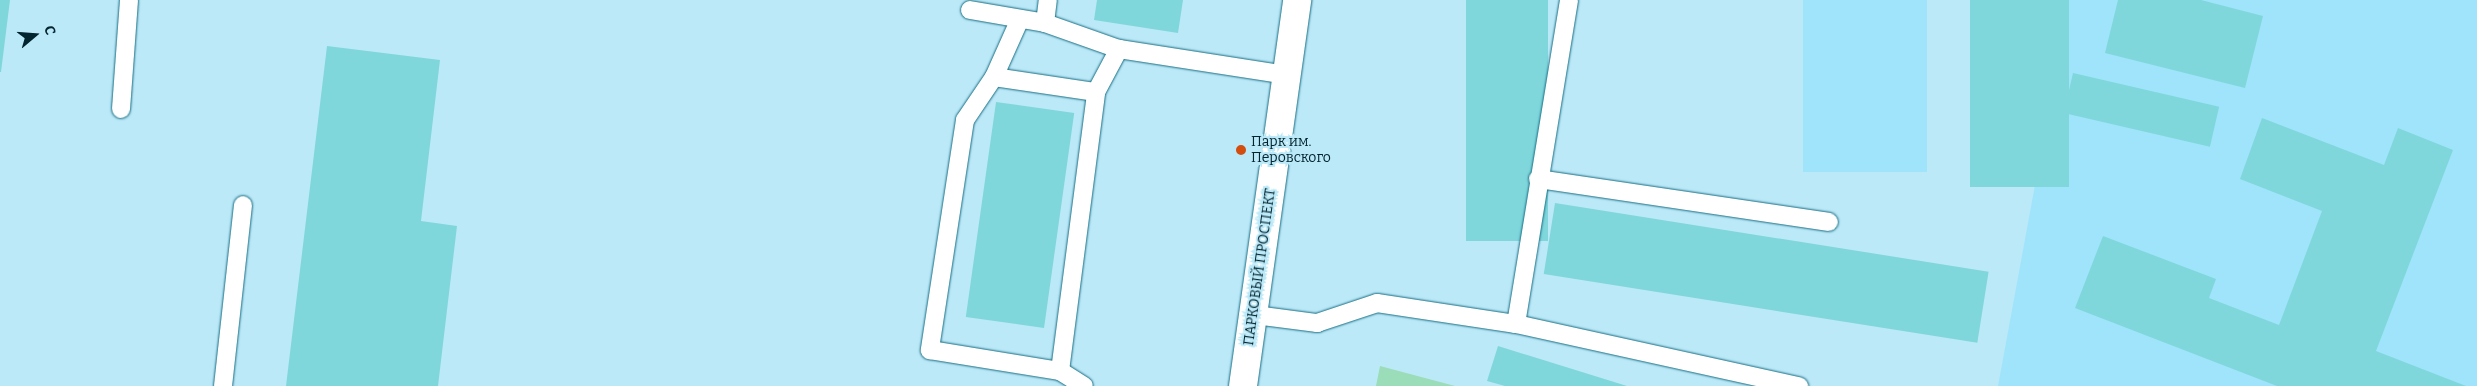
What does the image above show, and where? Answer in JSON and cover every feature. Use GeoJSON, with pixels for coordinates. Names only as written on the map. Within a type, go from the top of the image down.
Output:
{"type":"FeatureCollection","features":[{"type":"Feature","properties":{"kind":"main road","name":"ПАРКОВЫЙ ПРОСПЕКТ"},"geometry":{"type":"LineString","coordinates":[[1242,386],[1255,315],[1297,0]]}},
{"type":"Feature","properties":{"kind":"lane"},"geometry":{"type":"LineString","coordinates":[[121,109],[129,0]]}},
{"type":"Feature","properties":{"kind":"lane"},"geometry":{"type":"LineString","coordinates":[[1045,24],[1048,0]]}},
{"type":"Feature","properties":{"kind":"lane"},"geometry":{"type":"LineString","coordinates":[[1516,324],[1538,180],[1569,0]]}},
{"type":"Feature","properties":{"kind":"lane"},"geometry":{"type":"LineString","coordinates":[[970,10],[1045,24],[1118,49],[1286,75]]}},
{"type":"Feature","properties":{"kind":"lane"},"geometry":{"type":"LineString","coordinates":[[1020,19],[994,76],[965,120],[930,350],[1060,372],[1084,386]]}},
{"type":"Feature","properties":{"kind":"lane"},"geometry":{"type":"LineString","coordinates":[[1060,372],[1096,92],[1118,49]]}},
{"type":"Feature","properties":{"kind":"lane"},"geometry":{"type":"LineString","coordinates":[[994,76],[1096,92]]}},
{"type":"Feature","properties":{"kind":"lane"},"geometry":{"type":"LineString","coordinates":[[1538,180],[1829,222]]}},
{"type":"Feature","properties":{"kind":"lane"},"geometry":{"type":"LineString","coordinates":[[223,386],[243,205]]}},
{"type":"Feature","properties":{"kind":"lane"},"geometry":{"type":"LineString","coordinates":[[1255,315],[1317,323],[1377,303],[1516,324],[1769,382],[1799,386]]}},
{"type":"Feature","properties":{"kind":"shaded area"},"geometry":{"type":"Polygon","coordinates":[[[1803,0],[1927,0],[1927,172],[1803,172],[1803,0]]]}},
{"type":"Feature","properties":{"kind":"shaded area"},"geometry":{"type":"Polygon","coordinates":[[[2069,0],[2477,0],[2477,386],[1998,386],[2069,0]]]}},
{"type":"Feature","properties":{"kind":"green space"},"geometry":{"type":"Polygon","coordinates":[[[1380,366],[1455,386],[1376,386],[1380,366]]]}},
{"type":"Feature","properties":{"kind":"building"},"geometry":{"type":"Polygon","coordinates":[[[0,0],[10,0],[1,72],[0,72],[0,0]]]}},
{"type":"Feature","properties":{"kind":"building"},"geometry":{"type":"Polygon","coordinates":[[[1097,0],[1183,0],[1178,33],[1094,20],[1097,0]]]}},
{"type":"Feature","properties":{"kind":"building"},"geometry":{"type":"Polygon","coordinates":[[[1466,0],[1548,0],[1548,241],[1466,241],[1466,0]]]}},
{"type":"Feature","properties":{"kind":"building"},"geometry":{"type":"Polygon","coordinates":[[[1970,0],[2069,0],[2069,187],[1970,187],[1970,0]]]}},
{"type":"Feature","properties":{"kind":"building"},"geometry":{"type":"Polygon","coordinates":[[[2118,0],[2201,0],[2263,16],[2245,88],[2105,53],[2118,0]]]}},
{"type":"Feature","properties":{"kind":"building"},"geometry":{"type":"Polygon","coordinates":[[[327,46],[440,60],[421,221],[457,226],[438,386],[286,386],[327,46]]]}},
{"type":"Feature","properties":{"kind":"building"},"geometry":{"type":"Polygon","coordinates":[[[2073,73],[2219,107],[2210,147],[2064,113],[2073,73]]]}},
{"type":"Feature","properties":{"kind":"building"},"geometry":{"type":"Polygon","coordinates":[[[996,102],[1074,113],[1044,328],[966,317],[996,102]]]}},
{"type":"Feature","properties":{"kind":"building"},"geometry":{"type":"Polygon","coordinates":[[[2262,118],[2384,165],[2398,128],[2453,150],[2376,351],[2466,386],[2277,386],[2075,308],[2103,236],[2216,279],[2209,298],[2279,325],[2322,211],[2240,179],[2262,118]]]}},
{"type":"Feature","properties":{"kind":"building"},"geometry":{"type":"Polygon","coordinates":[[[1555,203],[1989,272],[1977,343],[1544,274],[1555,203]]]}},
{"type":"Feature","properties":{"kind":"building"},"geometry":{"type":"Polygon","coordinates":[[[1498,346],[1627,386],[1505,386],[1487,381],[1498,346]]]}},
{"type":"Feature","properties":{"kind":"place","name":"Парк им. Перовского"},"geometry":{"type":"Point","coordinates":[1241,150]}}]}
